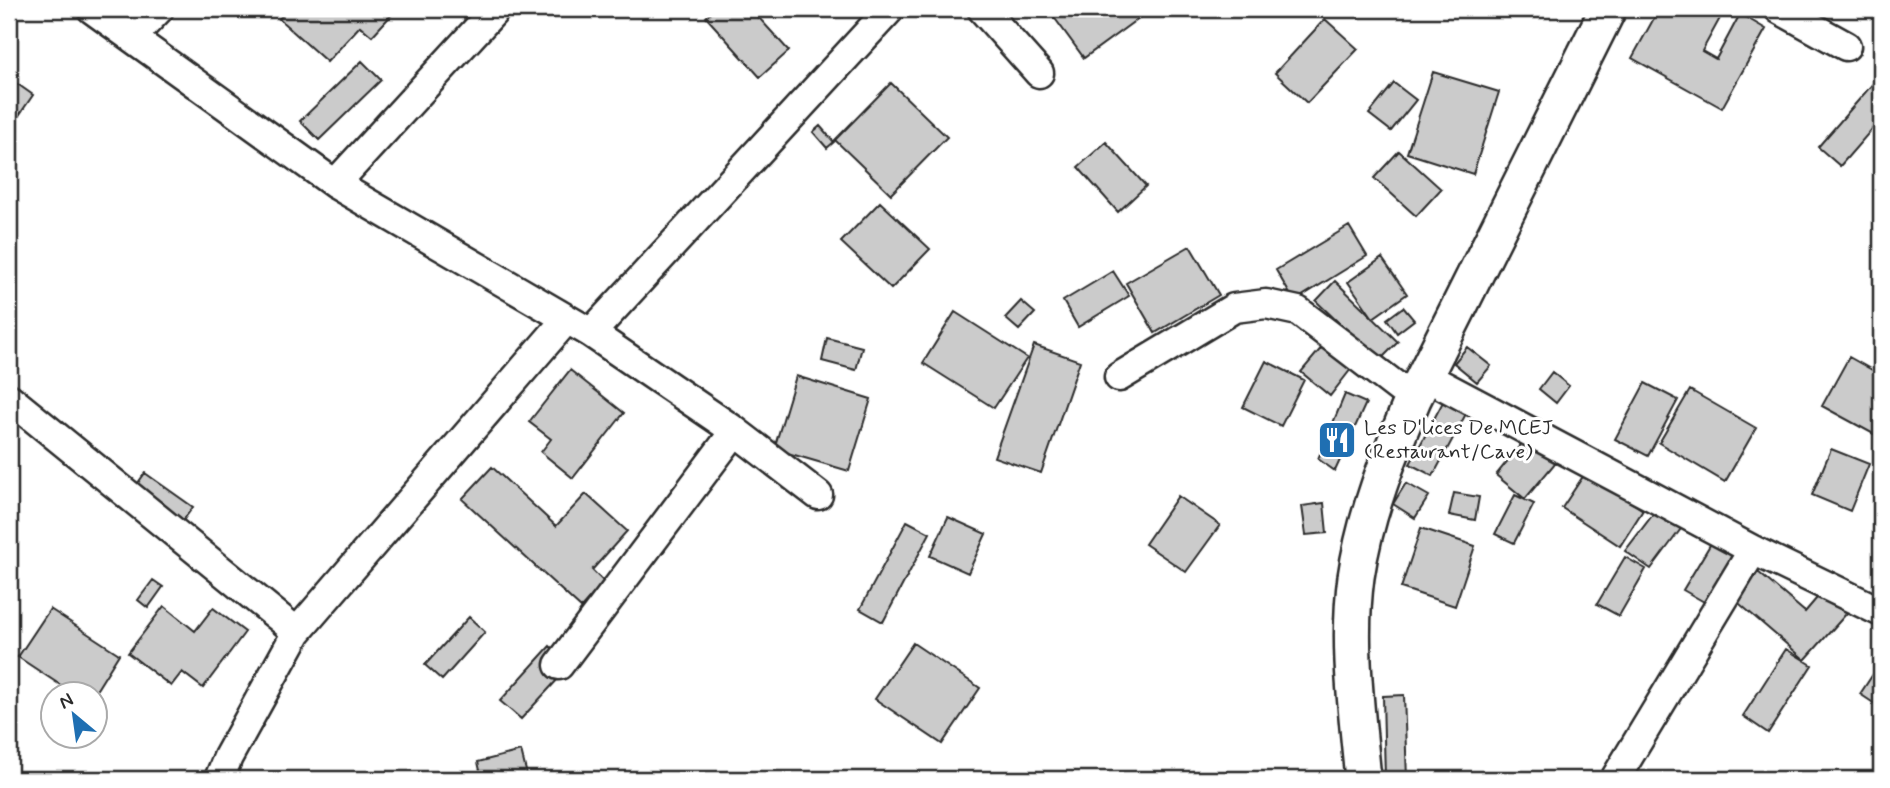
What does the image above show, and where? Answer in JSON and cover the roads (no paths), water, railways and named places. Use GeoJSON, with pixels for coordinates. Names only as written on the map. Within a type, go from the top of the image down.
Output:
{"type":"FeatureCollection","features":[{"type":"Feature","properties":{"kind":"street"},"geometry":{"type":"LineString","coordinates":[[92,9],[335,184],[591,333],[735,431],[818,495]]}},
{"type":"Feature","properties":{"kind":"street"},"geometry":{"type":"LineString","coordinates":[[133,36],[159,9]]}},
{"type":"Feature","properties":{"kind":"street"},"geometry":{"type":"LineString","coordinates":[[335,184],[496,9]]}},
{"type":"Feature","properties":{"kind":"street"},"geometry":{"type":"LineString","coordinates":[[591,333],[890,9]]}},
{"type":"Feature","properties":{"kind":"street"},"geometry":{"type":"LineString","coordinates":[[982,9],[1039,73]]}},
{"type":"Feature","properties":{"kind":"street"},"geometry":{"type":"LineString","coordinates":[[1363,779],[1353,636],[1356,576],[1387,459],[1529,164],[1608,9]]}},
{"type":"Feature","properties":{"kind":"street"},"geometry":{"type":"LineString","coordinates":[[1779,9],[1846,46]]}},
{"type":"Feature","properties":{"kind":"street"},"geometry":{"type":"LineString","coordinates":[[1119,377],[1234,308],[1266,304],[1298,311],[1420,388],[1881,612]]}},
{"type":"Feature","properties":{"kind":"street"},"geometry":{"type":"LineString","coordinates":[[219,779],[228,757],[297,632],[565,320]]}},
{"type":"Feature","properties":{"kind":"street"},"geometry":{"type":"LineString","coordinates":[[9,398],[297,632]]}},
{"type":"Feature","properties":{"kind":"street"},"geometry":{"type":"LineString","coordinates":[[559,665],[735,431]]}},
{"type":"Feature","properties":{"kind":"street"},"geometry":{"type":"LineString","coordinates":[[1615,779],[1754,550]]}},
{"type":"Feature","properties":{"kind":"place","name":"Les D'lices De MCEJ (Restaurant/Cave)"},"geometry":{"type":"Point","coordinates":[1337,440]}}]}
